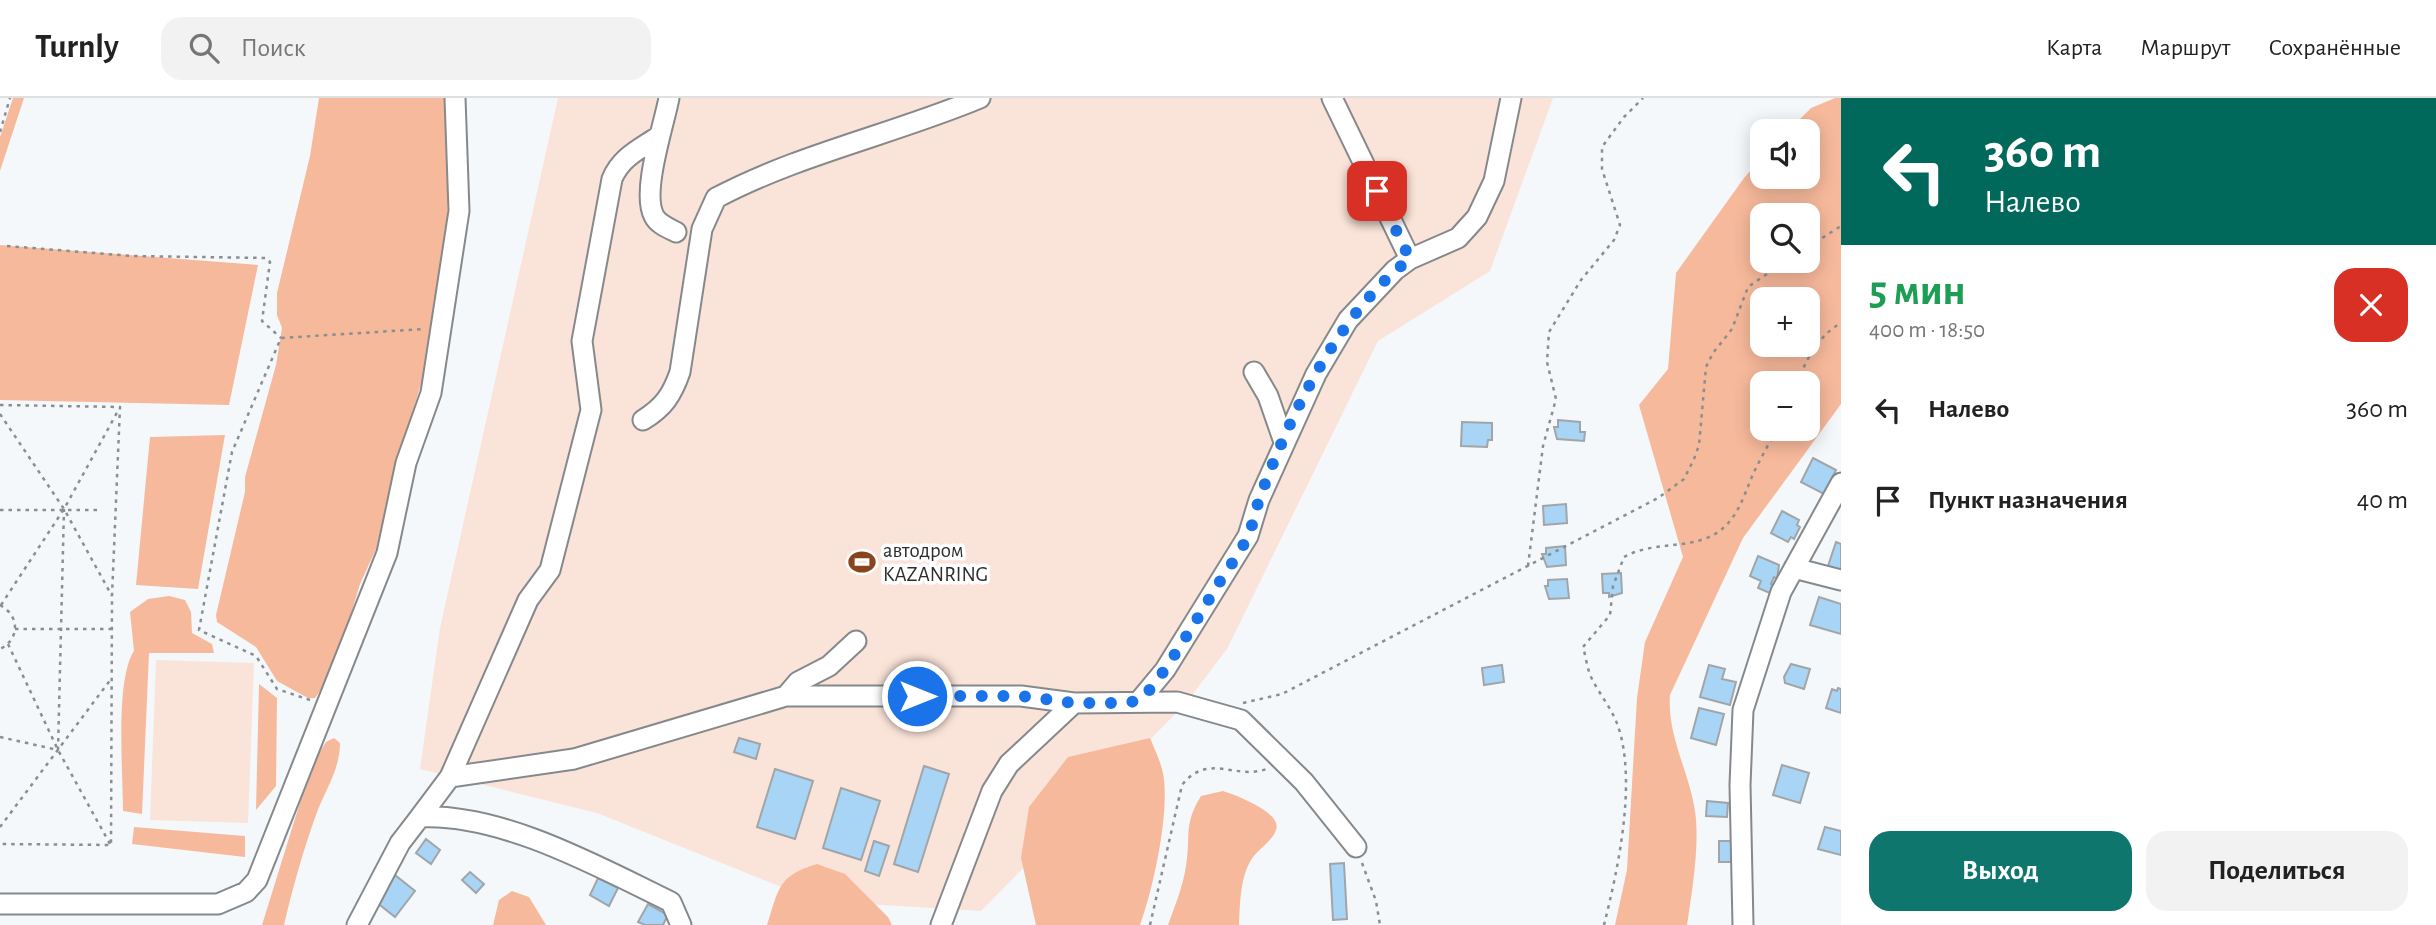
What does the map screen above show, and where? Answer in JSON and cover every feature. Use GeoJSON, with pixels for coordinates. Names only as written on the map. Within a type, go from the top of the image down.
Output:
{"type":"FeatureCollection","features":[{"type":"Feature","properties":{"kind":"street"},"geometry":{"type":"LineString","coordinates":[[0,904],[218,904],[246,892],[257,880],[387,553],[406,463],[431,393],[459,211],[455,98]]}},
{"type":"Feature","properties":{"kind":"street"},"geometry":{"type":"LineString","coordinates":[[669,98],[659,136],[651,206],[658,222],[676,232]]}},
{"type":"Feature","properties":{"kind":"street"},"geometry":{"type":"LineString","coordinates":[[643,420],[667,402],[680,372],[702,229],[716,198],[879,133],[980,98]]}},
{"type":"Feature","properties":{"kind":"street"},"geometry":{"type":"LineString","coordinates":[[1332,98],[1410,259]]}},
{"type":"Feature","properties":{"kind":"street"},"geometry":{"type":"LineString","coordinates":[[1140,700],[1165,670],[1248,536],[1259,500],[1284,442],[1316,374],[1348,320],[1395,270],[1410,259],[1458,238],[1477,217],[1494,181],[1511,98]]}},
{"type":"Feature","properties":{"kind":"street"},"geometry":{"type":"LineString","coordinates":[[357,925],[400,843],[450,777],[528,600],[550,570],[591,410],[582,341],[612,179],[618,165],[625,158],[659,136]]}},
{"type":"Feature","properties":{"kind":"street"},"geometry":{"type":"LineString","coordinates":[[1254,372],[1268,396],[1284,442]]}},
{"type":"Feature","properties":{"kind":"street"},"geometry":{"type":"LineString","coordinates":[[1743,925],[1740,785],[1743,710],[1781,592],[1841,483]]}},
{"type":"Feature","properties":{"kind":"street"},"geometry":{"type":"LineString","coordinates":[[1794,568],[1841,580]]}},
{"type":"Feature","properties":{"kind":"street"},"geometry":{"type":"LineString","coordinates":[[786,696],[798,682],[829,666],[856,641]]}},
{"type":"Feature","properties":{"kind":"street"},"geometry":{"type":"LineString","coordinates":[[450,777],[575,759],[786,696],[1021,696],[1074,703],[1140,700],[1177,702],[1241,720],[1284,762],[1356,847]]}},
{"type":"Feature","properties":{"kind":"street"},"geometry":{"type":"LineString","coordinates":[[941,925],[992,791],[1009,764],[1074,703]]}},
{"type":"Feature","properties":{"kind":"street"},"geometry":{"type":"LineString","coordinates":[[420,817],[449,816],[552,845],[671,902],[681,925]]}},
{"type":"Feature","properties":{"kind":"path"},"geometry":{"type":"LineString","coordinates":[[0,132],[10,98]]}},
{"type":"Feature","properties":{"kind":"path"},"geometry":{"type":"LineString","coordinates":[[1528,566],[1543,446],[1556,399],[1547,362],[1549,332],[1581,280],[1614,240],[1620,226],[1602,169],[1602,147],[1623,117],[1643,98]]}},
{"type":"Feature","properties":{"kind":"path"},"geometry":{"type":"LineString","coordinates":[[1820,239],[1841,226]]}},
{"type":"Feature","properties":{"kind":"path"},"geometry":{"type":"LineString","coordinates":[[7,246],[132,256],[267,258],[270,262],[262,321],[281,338],[441,328]]}},
{"type":"Feature","properties":{"kind":"path"},"geometry":{"type":"LineString","coordinates":[[1226,714],[1238,705],[1282,694],[1658,498],[1684,479],[1699,445],[1706,367],[1713,353],[1732,329],[1748,288],[1769,273]]}},
{"type":"Feature","properties":{"kind":"path"},"geometry":{"type":"LineString","coordinates":[[1802,371],[1807,359],[1830,330],[1841,323]]}},
{"type":"Feature","properties":{"kind":"path"},"geometry":{"type":"LineString","coordinates":[[281,338],[232,453],[199,630],[256,656],[277,689],[328,706]]}},
{"type":"Feature","properties":{"kind":"path"},"geometry":{"type":"LineString","coordinates":[[0,405],[120,407]]}},
{"type":"Feature","properties":{"kind":"path"},"geometry":{"type":"LineString","coordinates":[[0,649],[8,644],[15,629],[10,612],[0,605],[64,509],[120,407]]}},
{"type":"Feature","properties":{"kind":"path"},"geometry":{"type":"LineString","coordinates":[[111,845],[112,596],[120,407]]}},
{"type":"Feature","properties":{"kind":"path"},"geometry":{"type":"LineString","coordinates":[[0,414],[64,509],[112,596]]}},
{"type":"Feature","properties":{"kind":"path"},"geometry":{"type":"LineString","coordinates":[[1604,925],[1621,856],[1624,785],[1622,740],[1612,712],[1590,676],[1583,647],[1610,615],[1614,601],[1613,586],[1625,557],[1637,550],[1704,539],[1728,525],[1747,496],[1753,475],[1771,441]]}},
{"type":"Feature","properties":{"kind":"path"},"geometry":{"type":"LineString","coordinates":[[58,750],[64,509]]}},
{"type":"Feature","properties":{"kind":"path"},"geometry":{"type":"LineString","coordinates":[[0,510],[102,510]]}},
{"type":"Feature","properties":{"kind":"path"},"geometry":{"type":"LineString","coordinates":[[15,629],[112,629]]}},
{"type":"Feature","properties":{"kind":"path"},"geometry":{"type":"LineString","coordinates":[[8,644],[58,750],[111,845]]}},
{"type":"Feature","properties":{"kind":"path"},"geometry":{"type":"LineString","coordinates":[[0,827],[111,679]]}},
{"type":"Feature","properties":{"kind":"path"},"geometry":{"type":"LineString","coordinates":[[0,737],[58,750]]}},
{"type":"Feature","properties":{"kind":"path"},"geometry":{"type":"LineString","coordinates":[[1150,925],[1182,785],[1191,774],[1211,767],[1249,772],[1284,762]]}},
{"type":"Feature","properties":{"kind":"path"},"geometry":{"type":"LineString","coordinates":[[0,844],[111,845]]}},
{"type":"Feature","properties":{"kind":"path"},"geometry":{"type":"LineString","coordinates":[[1356,847],[1376,901],[1380,925]]}},
{"type":"Feature","properties":{"kind":"shaded area"},"geometry":{"type":"Polygon","coordinates":[[[13,98],[24,98],[0,171],[0,137],[13,98]]]}},
{"type":"Feature","properties":{"kind":"shaded area"},"geometry":{"type":"Polygon","coordinates":[[[319,98],[455,98],[445,248],[433,344],[394,474],[377,547],[360,584],[334,670],[315,698],[308,698],[277,681],[256,647],[217,622],[216,615],[245,492],[245,477],[276,365],[282,328],[277,315],[277,293],[310,156],[319,98]]]}},
{"type":"Feature","properties":{"kind":"shaded area","name":"автодром KAZANRING"},"geometry":{"type":"Polygon","coordinates":[[[558,98],[1553,98],[1490,271],[1378,341],[1227,649],[1186,703],[981,911],[816,901],[597,813],[420,769],[440,628],[558,98]]]}},
{"type":"Feature","properties":{"kind":"shaded area"},"geometry":{"type":"Polygon","coordinates":[[[1841,98],[1841,404],[1820,433],[1820,371],[1750,371],[1750,441],[1814,441],[1743,538],[1670,695],[1672,725],[1692,796],[1696,824],[1695,868],[1687,925],[1615,925],[1627,870],[1637,698],[1645,642],[1683,557],[1639,405],[1668,369],[1676,273],[1744,178],[1750,171],[1750,189],[1820,189],[1820,119],[1800,119],[1811,108],[1841,98]]]}},
{"type":"Feature","properties":{"kind":"shaded area"},"geometry":{"type":"Polygon","coordinates":[[[0,245],[258,265],[229,405],[0,400],[0,245]]]}},
{"type":"Feature","properties":{"kind":"shaded area"},"geometry":{"type":"Polygon","coordinates":[[[225,435],[198,589],[136,585],[150,437],[225,435]]]}},
{"type":"Feature","properties":{"kind":"shaded area"},"geometry":{"type":"Polygon","coordinates":[[[169,596],[185,600],[191,612],[192,633],[212,644],[214,653],[149,653],[142,814],[123,811],[122,704],[128,664],[134,651],[130,612],[148,599],[169,596]]]}},
{"type":"Feature","properties":{"kind":"shaded area"},"geometry":{"type":"Polygon","coordinates":[[[156,660],[254,663],[248,823],[150,820],[156,660]]]}},
{"type":"Feature","properties":{"kind":"shaded area"},"geometry":{"type":"Polygon","coordinates":[[[259,684],[277,698],[276,786],[256,810],[259,684]]]}},
{"type":"Feature","properties":{"kind":"shaded area"},"geometry":{"type":"Polygon","coordinates":[[[334,738],[340,743],[338,762],[307,842],[284,925],[262,925],[312,764],[326,742],[334,738]]]}},
{"type":"Feature","properties":{"kind":"shaded area"},"geometry":{"type":"Polygon","coordinates":[[[1150,738],[1162,769],[1165,804],[1160,847],[1140,925],[1036,925],[1021,858],[1029,807],[1068,757],[1150,738]]]}},
{"type":"Feature","properties":{"kind":"shaded area"},"geometry":{"type":"Polygon","coordinates":[[[1223,791],[1266,811],[1276,824],[1274,834],[1247,867],[1241,892],[1239,925],[1168,925],[1185,873],[1190,823],[1195,806],[1201,796],[1223,791]]]}},
{"type":"Feature","properties":{"kind":"shaded area"},"geometry":{"type":"Polygon","coordinates":[[[134,827],[245,836],[245,857],[132,844],[134,827]]]}},
{"type":"Feature","properties":{"kind":"shaded area"},"geometry":{"type":"Polygon","coordinates":[[[817,864],[845,874],[888,917],[892,925],[767,925],[774,902],[787,879],[817,864]]]}},
{"type":"Feature","properties":{"kind":"shaded area"},"geometry":{"type":"Polygon","coordinates":[[[512,891],[529,897],[546,925],[493,925],[499,900],[512,891]]]}},
{"type":"Feature","properties":{"kind":"building"},"geometry":{"type":"Polygon","coordinates":[[[1558,420],[1580,422],[1580,432],[1585,432],[1584,441],[1557,439],[1554,427],[1558,427],[1558,420]]]}},
{"type":"Feature","properties":{"kind":"building"},"geometry":{"type":"Polygon","coordinates":[[[1462,422],[1492,423],[1492,440],[1488,440],[1487,447],[1461,446],[1462,422]]]}},
{"type":"Feature","properties":{"kind":"building"},"geometry":{"type":"Polygon","coordinates":[[[1813,458],[1836,470],[1824,494],[1801,482],[1813,458]]]}},
{"type":"Feature","properties":{"kind":"building"},"geometry":{"type":"Polygon","coordinates":[[[1566,504],[1567,523],[1544,525],[1543,506],[1566,504]]]}},
{"type":"Feature","properties":{"kind":"building"},"geometry":{"type":"Polygon","coordinates":[[[1782,511],[1799,520],[1797,525],[1800,527],[1794,539],[1791,537],[1788,542],[1771,533],[1782,511]]]}},
{"type":"Feature","properties":{"kind":"building"},"geometry":{"type":"Polygon","coordinates":[[[1836,542],[1841,544],[1841,570],[1828,566],[1836,542]]]}},
{"type":"Feature","properties":{"kind":"building"},"geometry":{"type":"Polygon","coordinates":[[[1565,546],[1566,565],[1547,567],[1542,554],[1546,554],[1546,548],[1565,546]]]}},
{"type":"Feature","properties":{"kind":"building"},"geometry":{"type":"Polygon","coordinates":[[[1758,556],[1779,565],[1777,579],[1774,577],[1771,584],[1781,588],[1777,596],[1758,588],[1761,581],[1750,576],[1758,556]]]}},
{"type":"Feature","properties":{"kind":"building"},"geometry":{"type":"Polygon","coordinates":[[[1621,573],[1622,593],[1609,597],[1609,593],[1603,593],[1602,574],[1621,573]]]}},
{"type":"Feature","properties":{"kind":"building"},"geometry":{"type":"Polygon","coordinates":[[[1567,579],[1569,598],[1549,599],[1545,586],[1548,586],[1548,580],[1567,579]]]}},
{"type":"Feature","properties":{"kind":"building"},"geometry":{"type":"Polygon","coordinates":[[[1819,597],[1841,604],[1841,634],[1810,625],[1819,597]]]}},
{"type":"Feature","properties":{"kind":"building"},"geometry":{"type":"Polygon","coordinates":[[[1791,664],[1810,669],[1804,689],[1785,683],[1784,677],[1791,664]]]}},
{"type":"Feature","properties":{"kind":"building"},"geometry":{"type":"Polygon","coordinates":[[[1502,665],[1504,682],[1484,685],[1482,668],[1502,665]]]}},
{"type":"Feature","properties":{"kind":"building"},"geometry":{"type":"Polygon","coordinates":[[[1709,665],[1725,669],[1722,679],[1736,682],[1730,705],[1700,697],[1709,665]]]}},
{"type":"Feature","properties":{"kind":"building"},"geometry":{"type":"Polygon","coordinates":[[[1838,688],[1841,689],[1841,713],[1826,708],[1832,689],[1837,691],[1838,688]]]}},
{"type":"Feature","properties":{"kind":"building"},"geometry":{"type":"Polygon","coordinates":[[[1699,708],[1724,714],[1716,745],[1691,738],[1699,708]]]}},
{"type":"Feature","properties":{"kind":"building"},"geometry":{"type":"Polygon","coordinates":[[[739,738],[760,744],[756,759],[734,752],[739,738]]]}},
{"type":"Feature","properties":{"kind":"building"},"geometry":{"type":"Polygon","coordinates":[[[1782,765],[1809,773],[1800,803],[1773,795],[1782,765]]]}},
{"type":"Feature","properties":{"kind":"building"},"geometry":{"type":"Polygon","coordinates":[[[924,766],[949,774],[918,872],[894,864],[924,766]]]}},
{"type":"Feature","properties":{"kind":"building"},"geometry":{"type":"Polygon","coordinates":[[[775,769],[813,781],[795,839],[757,827],[775,769]]]}},
{"type":"Feature","properties":{"kind":"building"},"geometry":{"type":"Polygon","coordinates":[[[841,788],[880,801],[861,860],[823,848],[841,788]]]}},
{"type":"Feature","properties":{"kind":"building"},"geometry":{"type":"Polygon","coordinates":[[[1707,801],[1728,803],[1727,817],[1706,816],[1707,801]]]}},
{"type":"Feature","properties":{"kind":"building"},"geometry":{"type":"Polygon","coordinates":[[[1825,827],[1841,831],[1841,855],[1818,849],[1825,827]]]}},
{"type":"Feature","properties":{"kind":"building"},"geometry":{"type":"Polygon","coordinates":[[[426,839],[440,850],[431,864],[416,853],[426,839]]]}},
{"type":"Feature","properties":{"kind":"building"},"geometry":{"type":"Polygon","coordinates":[[[874,841],[889,846],[879,876],[865,871],[874,841]]]}},
{"type":"Feature","properties":{"kind":"building"},"geometry":{"type":"Polygon","coordinates":[[[1719,841],[1737,841],[1736,862],[1719,862],[1719,841]]]}},
{"type":"Feature","properties":{"kind":"building"},"geometry":{"type":"Polygon","coordinates":[[[1344,863],[1347,919],[1333,920],[1330,864],[1344,863]]]}},
{"type":"Feature","properties":{"kind":"building"},"geometry":{"type":"Polygon","coordinates":[[[470,872],[484,884],[476,893],[462,880],[470,872]]]}},
{"type":"Feature","properties":{"kind":"building"},"geometry":{"type":"Polygon","coordinates":[[[395,875],[415,891],[395,917],[375,901],[395,875]]]}},
{"type":"Feature","properties":{"kind":"building"},"geometry":{"type":"Polygon","coordinates":[[[598,878],[618,888],[609,906],[590,895],[598,878]]]}},
{"type":"Feature","properties":{"kind":"building"},"geometry":{"type":"Polygon","coordinates":[[[648,904],[668,915],[663,925],[645,925],[638,922],[648,904]]]}},
{"type":"Feature","properties":{"kind":"place","name":"автодром KAZANRING"},"geometry":{"type":"Point","coordinates":[862,562]}},
{"type":"Feature","properties":{"kind":"route"},"geometry":{"type":"LineString","coordinates":[[917,696],[1021,696],[1074,703],[1126,703],[1140,700],[1154,685],[1248,536],[1259,500],[1284,442],[1316,374],[1337,338],[1348,320],[1395,270],[1410,259],[1377,191]]}}]}
